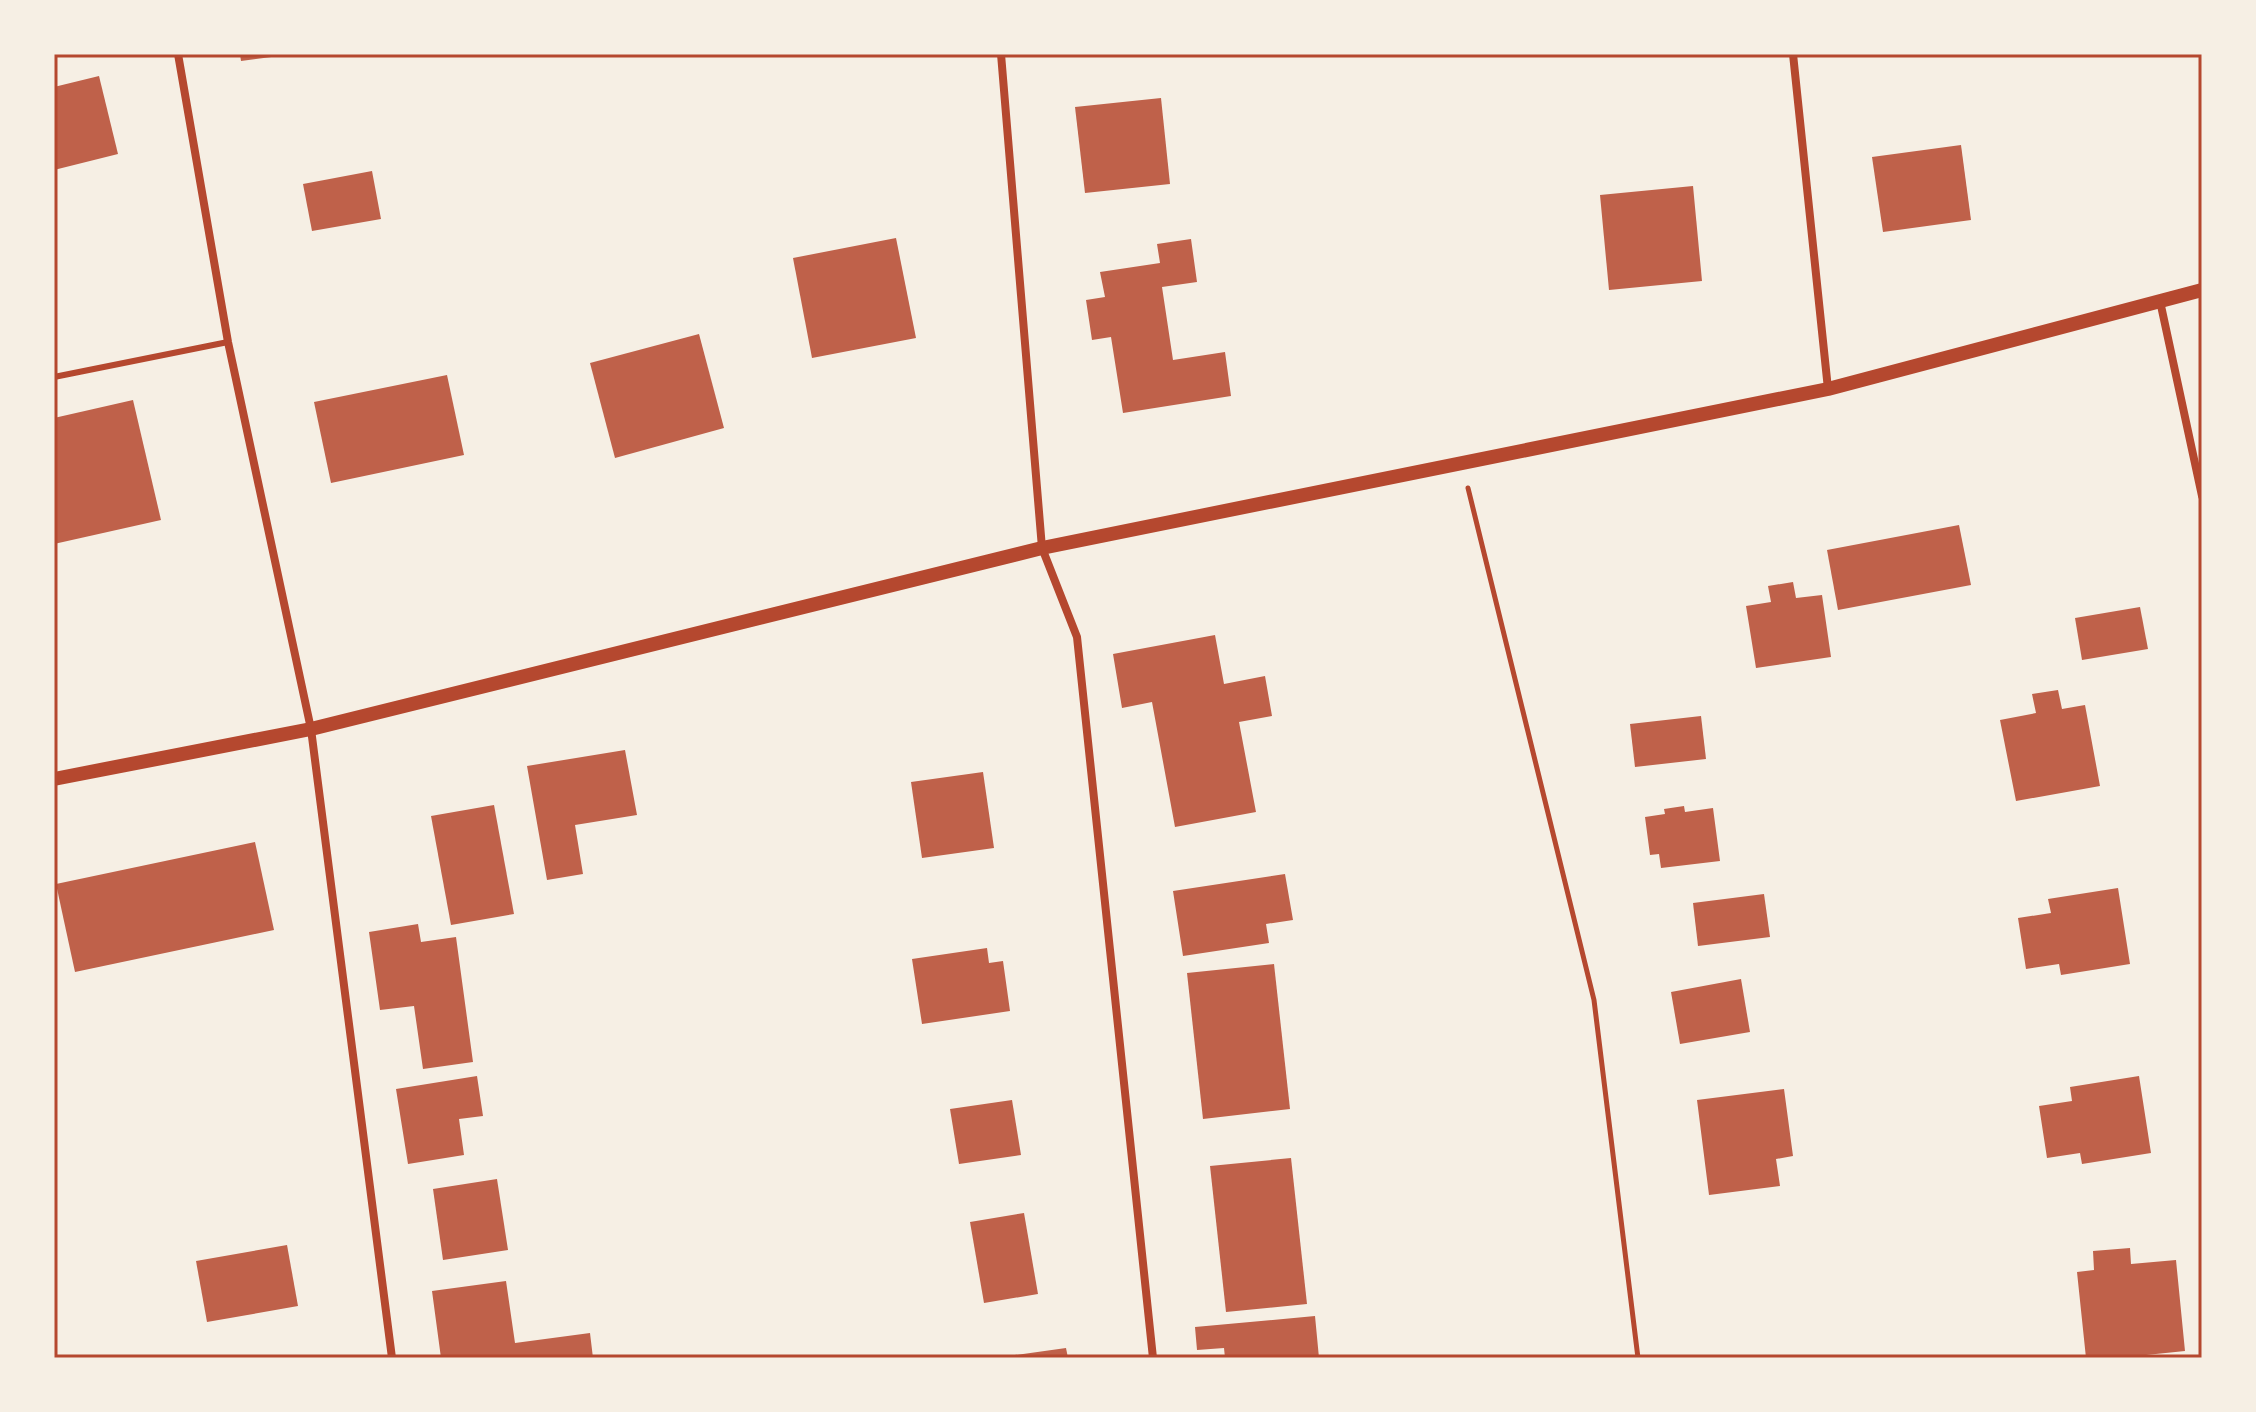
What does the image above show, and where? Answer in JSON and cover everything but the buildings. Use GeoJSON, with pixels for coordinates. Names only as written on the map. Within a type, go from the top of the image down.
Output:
{"type":"FeatureCollection","features":[{"type":"Feature","properties":{"kind":"street"},"geometry":{"type":"LineString","coordinates":[[178,54],[228,342],[311,729],[392,1358]]}},
{"type":"Feature","properties":{"kind":"street"},"geometry":{"type":"LineString","coordinates":[[1001,54],[1042,548],[1077,637],[1153,1358]]}},
{"type":"Feature","properties":{"kind":"street"},"geometry":{"type":"LineString","coordinates":[[1793,54],[1828,389]]}},
{"type":"Feature","properties":{"kind":"street"},"geometry":{"type":"LineString","coordinates":[[54,779],[311,729],[1042,548],[1828,389],[2202,290]]}},
{"type":"Feature","properties":{"kind":"street"},"geometry":{"type":"LineString","coordinates":[[2160,300],[2202,496]]}},
{"type":"Feature","properties":{"kind":"lane"},"geometry":{"type":"LineString","coordinates":[[54,377],[228,342]]}},
{"type":"Feature","properties":{"kind":"path"},"geometry":{"type":"LineString","coordinates":[[1462,464],[1594,1000],[1638,1358]]}}]}
